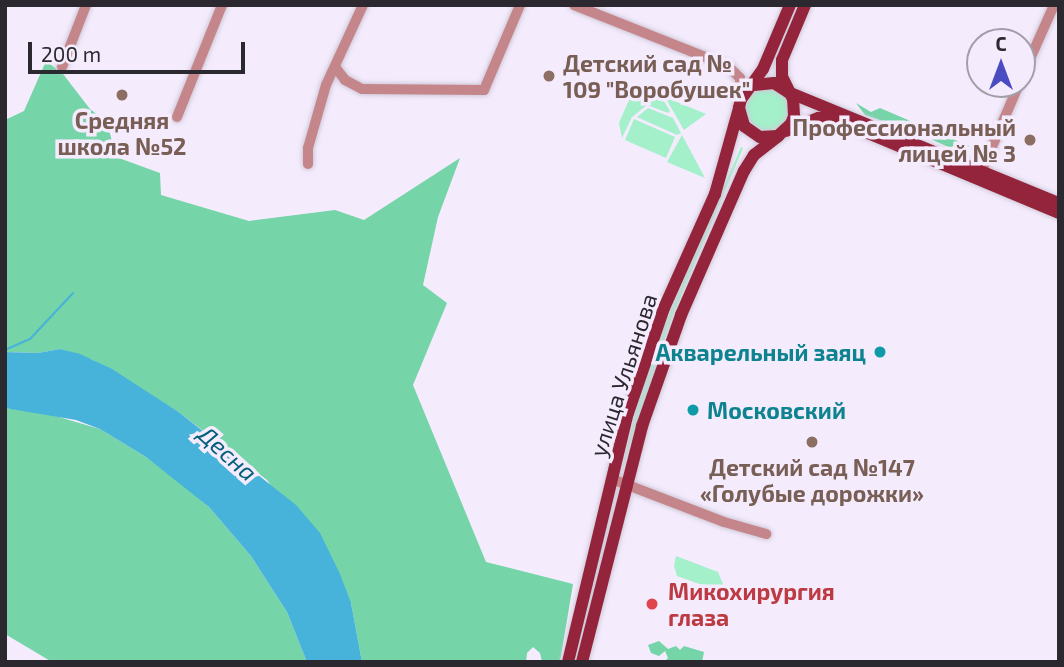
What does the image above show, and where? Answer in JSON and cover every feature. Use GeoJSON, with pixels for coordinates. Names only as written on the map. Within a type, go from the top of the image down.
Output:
{"type":"FeatureCollection","features":[{"type":"Feature","properties":{"kind":"main road"},"geometry":{"type":"LineString","coordinates":[[790,5],[763,69],[740,103],[744,127],[760,137],[782,133],[794,116],[795,108],[782,76],[782,60],[805,5]]}},
{"type":"Feature","properties":{"kind":"main road"},"geometry":{"type":"LineString","coordinates":[[754,85],[774,83],[788,92],[829,107],[1059,213]]}},
{"type":"Feature","properties":{"kind":"main road","name":"улица Ульянова"},"geometry":{"type":"LineString","coordinates":[[568,662],[638,380],[664,308],[715,194],[740,103]]}},
{"type":"Feature","properties":{"kind":"main road","name":"улица Ульянова"},"geometry":{"type":"LineString","coordinates":[[582,662],[652,395],[683,311],[744,171],[754,155],[782,133],[818,118],[832,118],[980,175]]}},
{"type":"Feature","properties":{"kind":"main road"},"geometry":{"type":"LineString","coordinates":[[980,175],[1059,203]]}},
{"type":"Feature","properties":{"kind":"street"},"geometry":{"type":"LineString","coordinates":[[62,67],[86,5]]}},
{"type":"Feature","properties":{"kind":"street"},"geometry":{"type":"LineString","coordinates":[[177,117],[222,5]]}},
{"type":"Feature","properties":{"kind":"street"},"geometry":{"type":"LineString","coordinates":[[308,164],[308,148],[326,85],[363,5]]}},
{"type":"Feature","properties":{"kind":"street"},"geometry":{"type":"LineString","coordinates":[[336,68],[345,80],[362,89],[484,90],[520,5]]}},
{"type":"Feature","properties":{"kind":"street"},"geometry":{"type":"LineString","coordinates":[[574,5],[728,66],[740,78],[740,103]]}},
{"type":"Feature","properties":{"kind":"street"},"geometry":{"type":"LineString","coordinates":[[1036,46],[1054,5]]}},
{"type":"Feature","properties":{"kind":"street"},"geometry":{"type":"LineString","coordinates":[[980,175],[1013,98]]}},
{"type":"Feature","properties":{"kind":"street"},"geometry":{"type":"LineString","coordinates":[[612,479],[724,522],[766,534]]}},
{"type":"Feature","properties":{"kind":"green space"},"geometry":{"type":"Polygon","coordinates":[[[46,61],[63,74],[90,109],[107,122],[116,157],[160,173],[161,195],[249,221],[335,210],[364,220],[460,158],[438,217],[423,285],[447,303],[413,385],[486,562],[573,584],[560,662],[542,662],[540,653],[533,647],[527,653],[526,662],[362,662],[351,603],[267,480],[180,413],[93,360],[60,349],[38,353],[5,352],[5,120],[24,111],[46,61]]]}},
{"type":"Feature","properties":{"kind":"green space"},"geometry":{"type":"Polygon","coordinates":[[[636,84],[660,95],[670,111],[668,113],[647,105],[632,117],[622,138],[619,123],[636,84]]]}},
{"type":"Feature","properties":{"kind":"green space"},"geometry":{"type":"Polygon","coordinates":[[[767,88],[782,95],[789,110],[782,125],[767,132],[752,125],[745,110],[752,95],[767,88]]]}},
{"type":"Feature","properties":{"kind":"green space"},"geometry":{"type":"Polygon","coordinates":[[[665,97],[706,114],[684,130],[665,97]]]}},
{"type":"Feature","properties":{"kind":"green space"},"geometry":{"type":"Polygon","coordinates":[[[856,103],[871,112],[880,108],[969,146],[966,155],[915,132],[865,115],[856,103]]]}},
{"type":"Feature","properties":{"kind":"green space"},"geometry":{"type":"Polygon","coordinates":[[[648,108],[673,118],[681,133],[677,135],[637,117],[648,108]]]}},
{"type":"Feature","properties":{"kind":"green space"},"geometry":{"type":"Polygon","coordinates":[[[634,119],[675,137],[666,158],[625,140],[634,119]]]}},
{"type":"Feature","properties":{"kind":"green space"},"geometry":{"type":"Polygon","coordinates":[[[682,135],[705,178],[667,162],[682,135]]]}},
{"type":"Feature","properties":{"kind":"green space"},"geometry":{"type":"Polygon","coordinates":[[[741,147],[743,148],[671,320],[621,472],[638,401],[667,318],[741,147]]]}},
{"type":"Feature","properties":{"kind":"green space"},"geometry":{"type":"Polygon","coordinates":[[[5,408],[45,413],[100,429],[146,457],[188,489],[209,507],[251,556],[287,612],[307,662],[52,662],[5,634],[5,408]]]}},
{"type":"Feature","properties":{"kind":"green space"},"geometry":{"type":"Polygon","coordinates":[[[676,556],[718,572],[723,584],[722,592],[677,576],[674,566],[676,556]]]}},
{"type":"Feature","properties":{"kind":"green space"},"geometry":{"type":"Polygon","coordinates":[[[659,641],[668,649],[676,646],[680,650],[684,646],[704,652],[702,662],[664,662],[668,658],[665,651],[659,656],[651,653],[648,645],[659,641]]]}},
{"type":"Feature","properties":{"kind":"water","name":"Десна"},"geometry":{"type":"Polygon","coordinates":[[[60,349],[80,354],[112,369],[180,413],[296,505],[320,533],[340,574],[351,603],[362,662],[307,662],[287,612],[251,556],[209,507],[146,457],[100,429],[76,420],[5,408],[5,352],[38,353],[60,349]]]}},
{"type":"Feature","properties":{"kind":"waterway"},"geometry":{"type":"LineString","coordinates":[[5,350],[30,339],[73,293]]}},
{"type":"Feature","properties":{"kind":"place","name":"Детский сад № 109 \"Воробушек\""},"geometry":{"type":"Point","coordinates":[549,76]}},
{"type":"Feature","properties":{"kind":"place","name":"Средняя школа №52"},"geometry":{"type":"Point","coordinates":[122,95]}},
{"type":"Feature","properties":{"kind":"place","name":"Профессиональный лицей № 3"},"geometry":{"type":"Point","coordinates":[1030,140]}},
{"type":"Feature","properties":{"kind":"place","name":"Акварельный заяц"},"geometry":{"type":"Point","coordinates":[880,352]}},
{"type":"Feature","properties":{"kind":"place","name":"Московский"},"geometry":{"type":"Point","coordinates":[693,410]}},
{"type":"Feature","properties":{"kind":"place","name":"Детский сад №147 «Голубые дорожки»"},"geometry":{"type":"Point","coordinates":[812,442]}},
{"type":"Feature","properties":{"kind":"place","name":"Микохирургия глаза"},"geometry":{"type":"Point","coordinates":[652,604]}}]}
